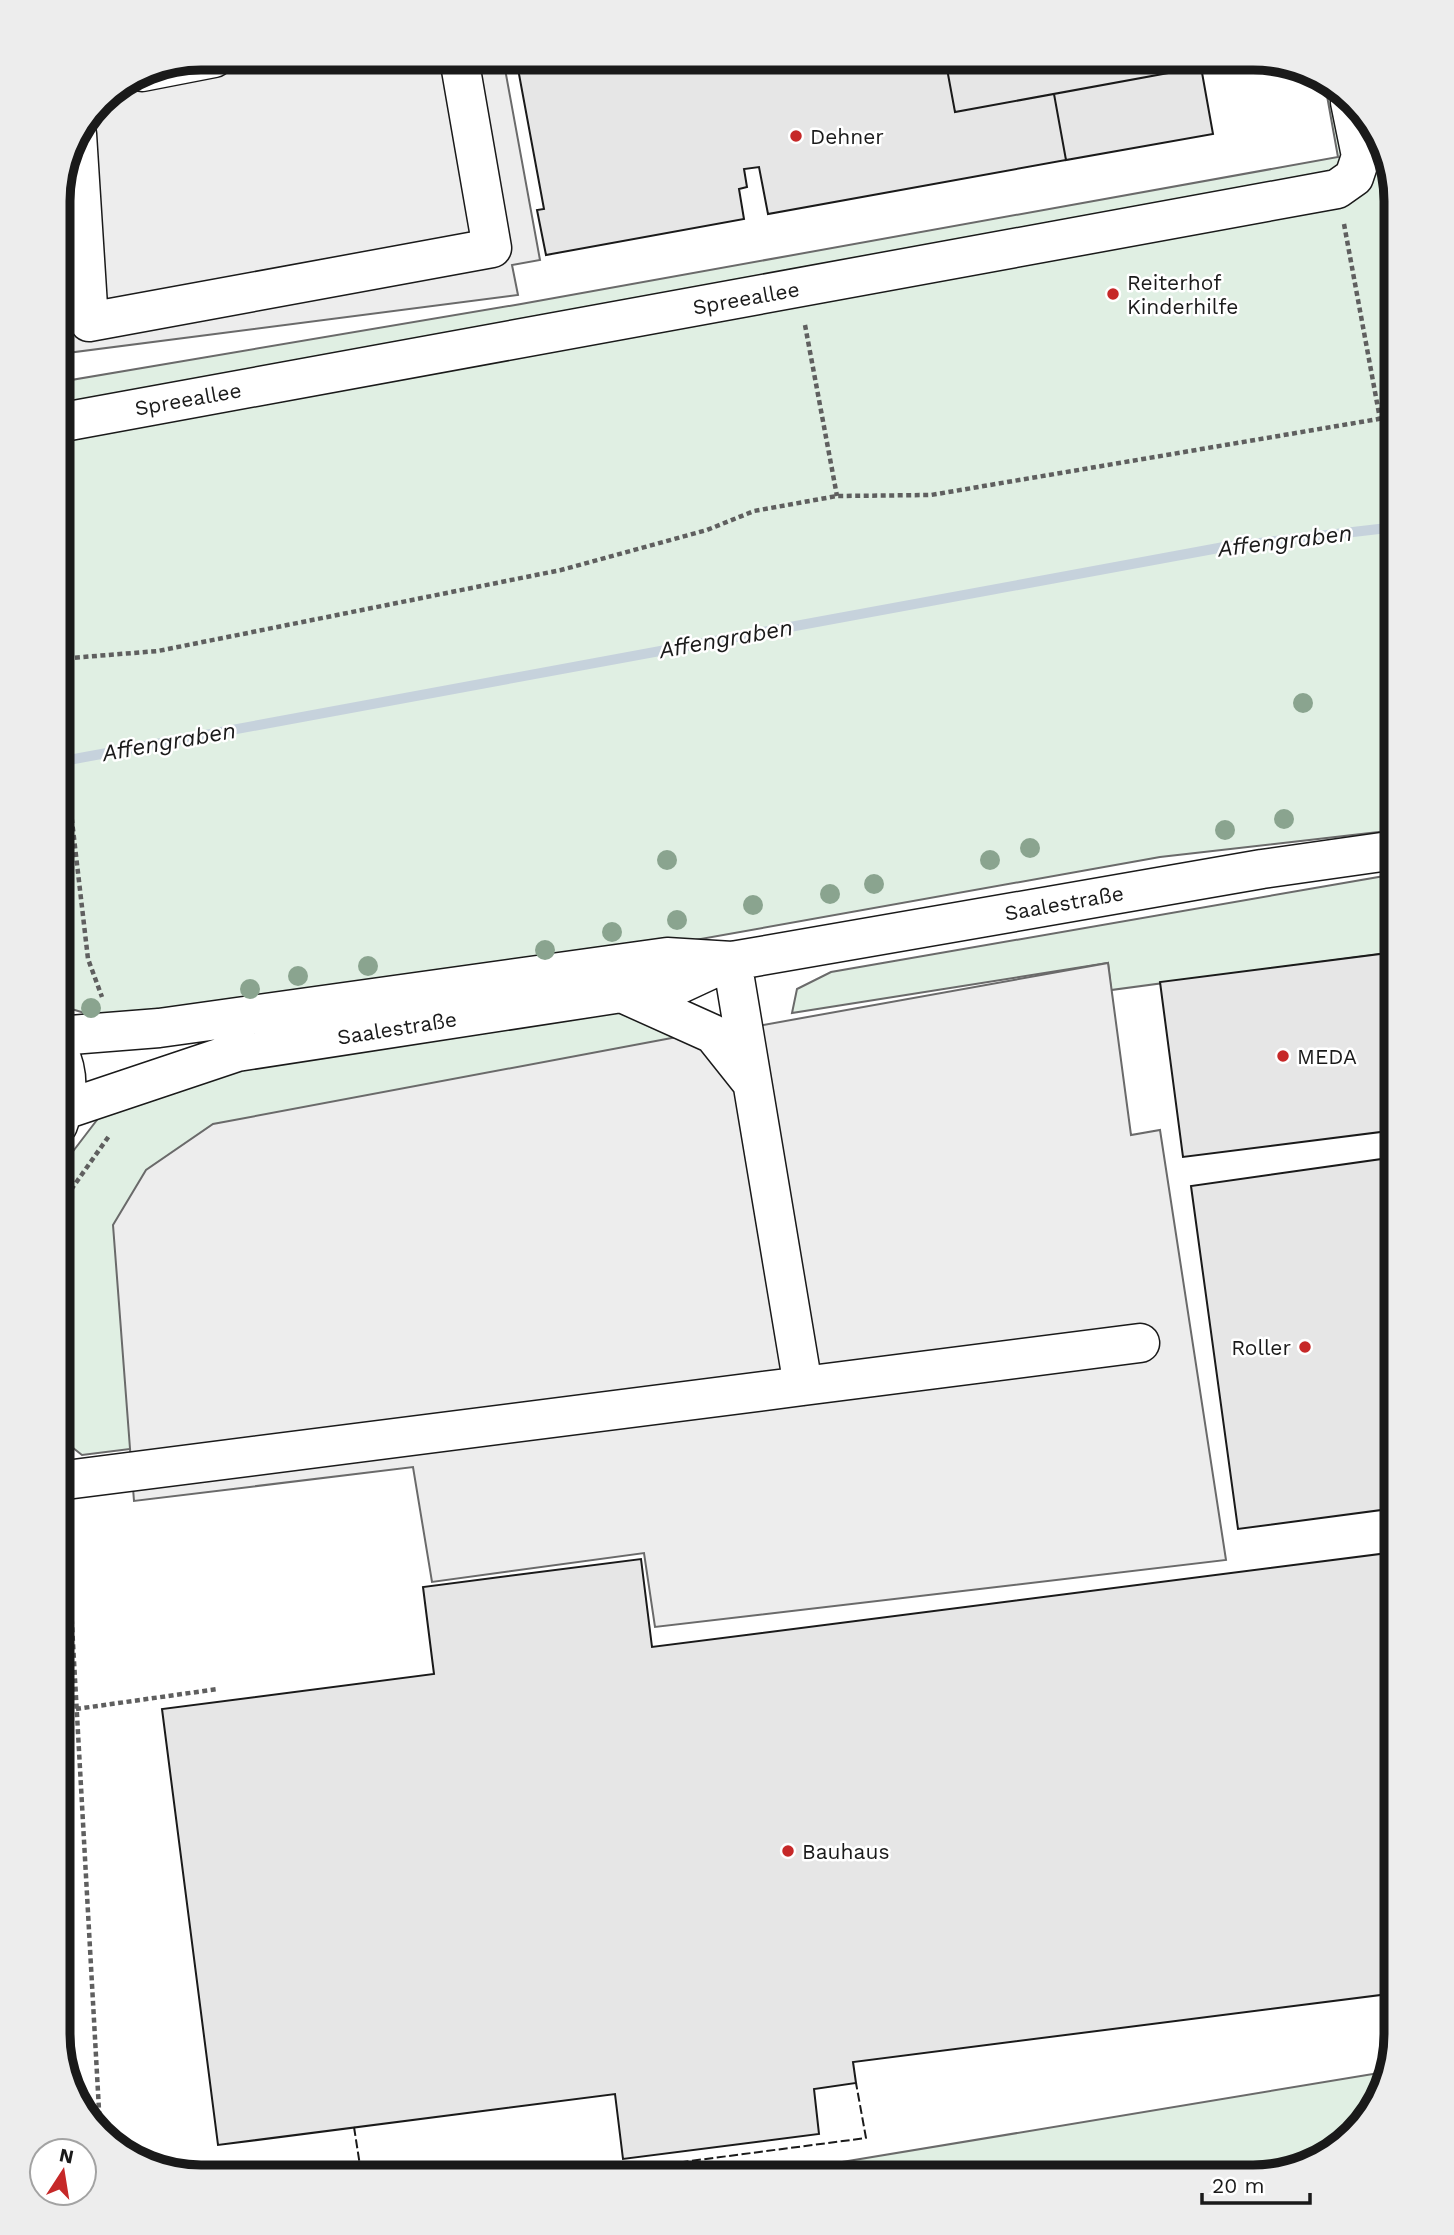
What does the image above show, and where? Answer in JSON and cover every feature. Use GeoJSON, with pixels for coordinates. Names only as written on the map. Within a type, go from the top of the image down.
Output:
{"type":"FeatureCollection","features":[{"type":"Feature","properties":{"kind":"street"},"geometry":{"type":"LineString","coordinates":[[78,155],[89,322],[492,248],[461,70]]}},
{"type":"Feature","properties":{"kind":"street"},"geometry":{"type":"LineString","coordinates":[[1338,189],[1354,177],[1361,156],[1353,116]]}},
{"type":"Feature","properties":{"kind":"street","name":"Spreeallee"},"geometry":{"type":"LineString","coordinates":[[70,421],[1338,189]]}},
{"type":"Feature","properties":{"kind":"street","name":"Saalestraße"},"geometry":{"type":"LineString","coordinates":[[70,1035],[159,1028],[667,957],[732,961],[1262,869],[1384,852]]}},
{"type":"Feature","properties":{"kind":"street"},"geometry":{"type":"LineString","coordinates":[[732,961],[803,1386]]}},
{"type":"Feature","properties":{"kind":"street","name":"Saalestraße"},"geometry":{"type":"LineString","coordinates":[[70,1114],[237,1052],[680,984],[732,961]]}},
{"type":"Feature","properties":{"kind":"street"},"geometry":{"type":"LineString","coordinates":[[624,994],[713,1034],[754,1085]]}},
{"type":"Feature","properties":{"kind":"street"},"geometry":{"type":"LineString","coordinates":[[70,1479],[1140,1343]]}},
{"type":"Feature","properties":{"kind":"path"},"geometry":{"type":"LineString","coordinates":[[1338,189],[1380,419]]}},
{"type":"Feature","properties":{"kind":"path"},"geometry":{"type":"LineString","coordinates":[[799,288],[837,496]]}},
{"type":"Feature","properties":{"kind":"path"},"geometry":{"type":"LineString","coordinates":[[70,658],[158,651],[547,573],[707,530],[754,510],[837,496],[931,495],[1384,418]]}},
{"type":"Feature","properties":{"kind":"path"},"geometry":{"type":"LineString","coordinates":[[76,1709],[218,1689]]}},
{"type":"Feature","properties":{"kind":"green space"},"geometry":{"type":"Polygon","coordinates":[[[1327,93],[1346,108],[1357,121],[1374,151],[1383,184],[1384,831],[1160,857],[577,961],[98,1017],[70,1009],[70,380],[521,304],[1338,157],[1327,93]]]}},
{"type":"Feature","properties":{"kind":"green space"},"geometry":{"type":"Polygon","coordinates":[[[1384,876],[1384,954],[1111,990],[1108,963],[792,1013],[797,989],[831,972],[1384,876]]]}},
{"type":"Feature","properties":{"kind":"green space"},"geometry":{"type":"Polygon","coordinates":[[[616,1010],[697,1046],[194,1441],[82,1455],[70,1446],[70,1155],[100,1116],[208,1070],[616,1010]]]}},
{"type":"Feature","properties":{"kind":"green space"},"geometry":{"type":"Polygon","coordinates":[[[1378,2073],[1357,2114],[1333,2138],[1303,2155],[1270,2164],[824,2165],[1378,2073]]]}},
{"type":"Feature","properties":{"kind":"shaded area"},"geometry":{"type":"Polygon","coordinates":[[[193,70],[505,70],[540,260],[512,265],[518,295],[70,353],[70,193],[74,167],[92,128],[108,108],[143,84],[176,73],[193,70]]]}},
{"type":"Feature","properties":{"kind":"shaded area"},"geometry":{"type":"Polygon","coordinates":[[[1108,963],[1131,1135],[1160,1130],[1226,1560],[655,1627],[644,1553],[432,1582],[413,1467],[134,1501],[113,1225],[146,1170],[213,1124],[677,1037],[713,1034],[1108,963]]]}},
{"type":"Feature","properties":{"kind":"building","name":"Dehner"},"geometry":{"type":"Polygon","coordinates":[[[518,70],[947,70],[955,112],[1054,94],[1066,160],[768,214],[759,167],[744,169],[747,187],[739,189],[744,219],[546,255],[537,210],[544,209],[518,70]]]}},
{"type":"Feature","properties":{"kind":"building"},"geometry":{"type":"Polygon","coordinates":[[[947,70],[1185,70],[955,112],[947,70]]]}},
{"type":"Feature","properties":{"kind":"building"},"geometry":{"type":"Polygon","coordinates":[[[1185,70],[1202,70],[1213,134],[1066,160],[1054,94],[1185,70]]]}},
{"type":"Feature","properties":{"kind":"building","name":"MEDA"},"geometry":{"type":"Polygon","coordinates":[[[1384,954],[1384,1132],[1183,1157],[1160,982],[1384,954]]]}},
{"type":"Feature","properties":{"kind":"building","name":"Roller"},"geometry":{"type":"Polygon","coordinates":[[[1384,1159],[1384,1510],[1238,1529],[1191,1186],[1384,1159]]]}},
{"type":"Feature","properties":{"kind":"building","name":"Bauhaus"},"geometry":{"type":"Polygon","coordinates":[[[1384,1554],[1384,1995],[853,2062],[856,2083],[814,2089],[819,2134],[623,2159],[615,2094],[218,2145],[162,1709],[434,1674],[423,1587],[641,1559],[652,1647],[1384,1554]]]}},
{"type":"Feature","properties":{"kind":"waterway","name":"Affengraben"},"geometry":{"type":"LineString","coordinates":[[70,760],[1224,547],[1384,528]]}},
{"type":"Feature","properties":{"kind":"fence"},"geometry":{"type":"LineString","coordinates":[[660,2165],[866,2138],[856,2083]]}},
{"type":"Feature","properties":{"kind":"fence"},"geometry":{"type":"LineString","coordinates":[[354,2127],[360,2165]]}},
{"type":"Feature","properties":{"kind":"place","name":"Dehner"},"geometry":{"type":"Point","coordinates":[796,136]}},
{"type":"Feature","properties":{"kind":"place","name":"Reiterhof Kinderhilfe"},"geometry":{"type":"Point","coordinates":[1113,294]}},
{"type":"Feature","properties":{"kind":"place","name":"MEDA"},"geometry":{"type":"Point","coordinates":[1283,1056]}},
{"type":"Feature","properties":{"kind":"place","name":"Roller"},"geometry":{"type":"Point","coordinates":[1305,1347]}},
{"type":"Feature","properties":{"kind":"place","name":"Bauhaus"},"geometry":{"type":"Point","coordinates":[788,1851]}}]}
